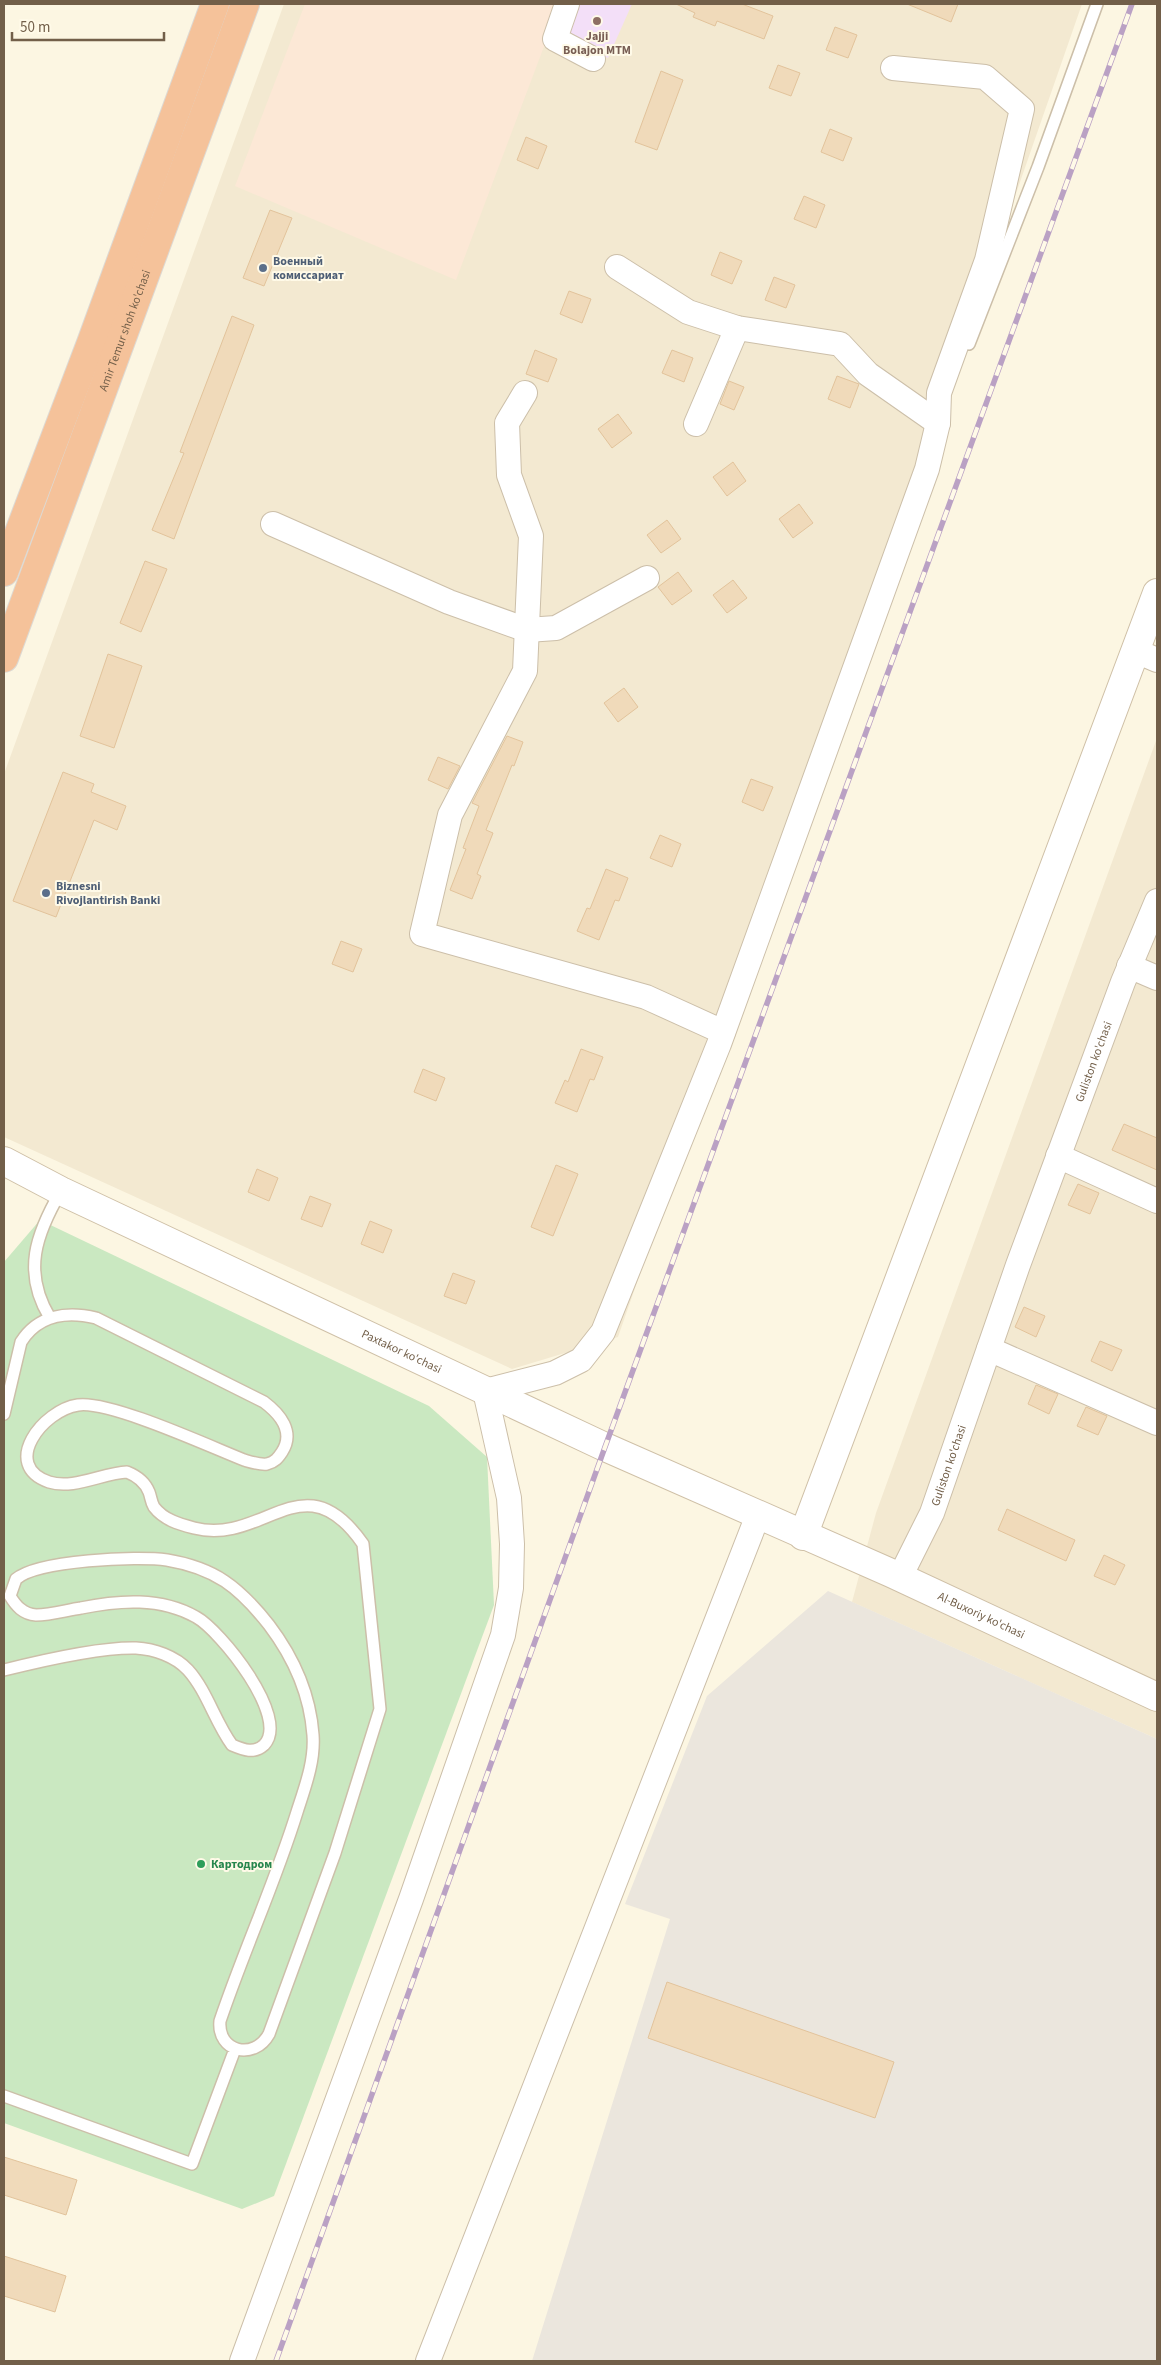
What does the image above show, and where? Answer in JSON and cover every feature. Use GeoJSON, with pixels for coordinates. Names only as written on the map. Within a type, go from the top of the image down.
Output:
{"type":"FeatureCollection","features":[{"type":"Feature","properties":{"kind":"highway"},"geometry":{"type":"LineString","coordinates":[[4,572],[215,4]]}},
{"type":"Feature","properties":{"kind":"highway","name":"Amir Temur shoh ko'chasi"},"geometry":{"type":"LineString","coordinates":[[4,658],[245,4]]}},
{"type":"Feature","properties":{"kind":"main road"},"geometry":{"type":"LineString","coordinates":[[803,1536],[1146,655],[1157,593]]}},
{"type":"Feature","properties":{"kind":"main road","name":"Paxtakor ko'chasi"},"geometry":{"type":"LineString","coordinates":[[4,1161],[61,1190],[485,1391],[803,1536]]}},
{"type":"Feature","properties":{"kind":"main road","name":"Al-Buxoriy ko'chasi"},"geometry":{"type":"LineString","coordinates":[[803,1536],[900,1577],[1157,1698]]}},
{"type":"Feature","properties":{"kind":"street"},"geometry":{"type":"LineString","coordinates":[[567,4],[554,39],[593,59]]}},
{"type":"Feature","properties":{"kind":"street"},"geometry":{"type":"LineString","coordinates":[[242,2361],[411,1899],[503,1635],[511,1588],[512,1544],[509,1498],[485,1391],[555,1373],[581,1360],[603,1332],[723,1032],[927,468],[938,423],[939,394],[987,260],[1022,109],[985,77],[893,68]]}},
{"type":"Feature","properties":{"kind":"street"},"geometry":{"type":"LineString","coordinates":[[617,267],[688,312],[737,328],[840,344],[868,374],[938,423]]}},
{"type":"Feature","properties":{"kind":"street"},"geometry":{"type":"LineString","coordinates":[[696,424],[737,328]]}},
{"type":"Feature","properties":{"kind":"street"},"geometry":{"type":"LineString","coordinates":[[525,393],[507,423],[509,475],[531,536],[525,671],[450,815],[422,934],[646,997],[723,1032]]}},
{"type":"Feature","properties":{"kind":"street"},"geometry":{"type":"LineString","coordinates":[[273,524],[449,602],[527,630],[556,628],[646,578]]}},
{"type":"Feature","properties":{"kind":"street","name":"Guliston ko'chasi"},"geometry":{"type":"LineString","coordinates":[[900,1577],[932,1513],[1058,1156],[1129,966],[1157,901]]}},
{"type":"Feature","properties":{"kind":"street"},"geometry":{"type":"LineString","coordinates":[[1129,966],[1157,978]]}},
{"type":"Feature","properties":{"kind":"street"},"geometry":{"type":"LineString","coordinates":[[1058,1156],[1157,1201]]}},
{"type":"Feature","properties":{"kind":"street"},"geometry":{"type":"LineString","coordinates":[[989,1349],[1157,1423]]}},
{"type":"Feature","properties":{"kind":"street"},"geometry":{"type":"LineString","coordinates":[[428,2361],[758,1516]]}},
{"type":"Feature","properties":{"kind":"lane"},"geometry":{"type":"LineString","coordinates":[[938,423],[1038,167],[1097,4]]}},
{"type":"Feature","properties":{"kind":"lane"},"geometry":{"type":"LineString","coordinates":[[50,1318],[38,1295],[33,1268],[38,1241],[61,1190]]}},
{"type":"Feature","properties":{"kind":"lane"},"geometry":{"type":"LineString","coordinates":[[4,1414],[21,1342],[27,1333],[50,1318],[62,1314],[77,1314],[96,1318],[264,1402],[276,1411],[287,1432],[286,1445],[275,1461],[258,1464],[129,1415],[96,1406],[79,1405],[49,1418],[37,1429],[29,1442],[29,1467],[37,1476],[60,1484],[128,1472],[143,1482],[149,1492],[153,1505],[163,1516],[176,1523],[216,1531],[302,1505],[315,1505],[327,1508],[338,1515],[352,1528],[363,1544],[380,1698],[376,1729],[335,1853],[269,2034],[258,2048],[246,2051],[235,2049],[221,2034],[220,2021],[284,1852],[312,1756],[314,1736],[309,1698],[300,1674],[280,1640],[244,1596],[207,1569],[188,1564],[146,1559],[78,1563],[28,1572],[16,1579],[10,1596],[15,1605],[23,1612],[36,1615],[97,1604],[140,1602],[180,1609],[208,1625],[220,1636],[250,1677],[267,1710],[270,1725],[269,1735],[265,1744],[256,1750],[246,1750],[232,1746],[198,1683],[180,1662],[168,1656],[137,1648],[110,1650],[33,1663],[4,1670]]}},
{"type":"Feature","properties":{"kind":"lane"},"geometry":{"type":"LineString","coordinates":[[4,2096],[192,2164],[235,2049]]}},
{"type":"Feature","properties":{"kind":"shaded area"},"geometry":{"type":"Polygon","coordinates":[[[284,4],[1082,4],[618,1337],[512,1369],[4,1137],[4,774],[284,4]]]}},
{"type":"Feature","properties":{"kind":"shaded area"},"geometry":{"type":"Polygon","coordinates":[[[305,4],[560,4],[456,280],[235,186],[305,4]]]}},
{"type":"Feature","properties":{"kind":"shaded area","name":"Jajji Bolajon MTM"},"geometry":{"type":"Polygon","coordinates":[[[576,4],[632,4],[608,58],[563,38],[576,4]]]}},
{"type":"Feature","properties":{"kind":"shaded area"},"geometry":{"type":"Polygon","coordinates":[[[1157,738],[1157,1739],[852,1602],[876,1513],[1157,738]]]}},
{"type":"Feature","properties":{"kind":"shaded area"},"geometry":{"type":"Polygon","coordinates":[[[828,1591],[1157,1739],[1157,2361],[532,2361],[670,1919],[625,1904],[707,1696],[828,1591]]]}},
{"type":"Feature","properties":{"kind":"green space","name":"Картодром"},"geometry":{"type":"Polygon","coordinates":[[[40,1220],[429,1406],[487,1457],[494,1605],[274,2196],[242,2209],[4,2123],[4,1262],[40,1220]]]}},
{"type":"Feature","properties":{"kind":"building"},"geometry":{"type":"Polygon","coordinates":[[[676,4],[742,4],[773,16],[764,39],[717,21],[715,26],[693,17],[695,13],[676,4]]]}},
{"type":"Feature","properties":{"kind":"building"},"geometry":{"type":"Polygon","coordinates":[[[907,4],[958,4],[951,22],[907,4]]]}},
{"type":"Feature","properties":{"kind":"building"},"geometry":{"type":"Polygon","coordinates":[[[835,27],[857,35],[848,58],[826,50],[835,27]]]}},
{"type":"Feature","properties":{"kind":"building"},"geometry":{"type":"Polygon","coordinates":[[[778,65],[800,73],[791,96],[769,88],[778,65]]]}},
{"type":"Feature","properties":{"kind":"building"},"geometry":{"type":"Polygon","coordinates":[[[661,71],[683,80],[657,150],[635,142],[661,71]]]}},
{"type":"Feature","properties":{"kind":"building"},"geometry":{"type":"Polygon","coordinates":[[[830,129],[852,138],[843,161],[821,152],[830,129]]]}},
{"type":"Feature","properties":{"kind":"building"},"geometry":{"type":"Polygon","coordinates":[[[526,137],[547,146],[538,169],[517,160],[526,137]]]}},
{"type":"Feature","properties":{"kind":"building"},"geometry":{"type":"Polygon","coordinates":[[[804,196],[825,205],[816,228],[794,219],[804,196]]]}},
{"type":"Feature","properties":{"kind":"building"},"geometry":{"type":"Polygon","coordinates":[[[270,210],[292,218],[264,286],[243,278],[270,210]]]}},
{"type":"Feature","properties":{"kind":"building"},"geometry":{"type":"Polygon","coordinates":[[[720,252],[742,261],[732,284],[711,275],[720,252]]]}},
{"type":"Feature","properties":{"kind":"building"},"geometry":{"type":"Polygon","coordinates":[[[774,277],[795,285],[786,308],[765,300],[774,277]]]}},
{"type":"Feature","properties":{"kind":"building"},"geometry":{"type":"Polygon","coordinates":[[[569,291],[591,299],[582,323],[560,314],[569,291]]]}},
{"type":"Feature","properties":{"kind":"building"},"geometry":{"type":"Polygon","coordinates":[[[232,316],[254,325],[174,539],[152,530],[184,453],[180,452],[232,316]]]}},
{"type":"Feature","properties":{"kind":"building"},"geometry":{"type":"Polygon","coordinates":[[[535,350],[557,359],[548,382],[526,374],[535,350]]]}},
{"type":"Feature","properties":{"kind":"building"},"geometry":{"type":"Polygon","coordinates":[[[672,350],[693,358],[684,382],[662,373],[672,350]]]}},
{"type":"Feature","properties":{"kind":"building"},"geometry":{"type":"Polygon","coordinates":[[[837,376],[859,384],[850,408],[828,399],[837,376]]]}},
{"type":"Feature","properties":{"kind":"building"},"geometry":{"type":"Polygon","coordinates":[[[729,381],[744,387],[734,410],[720,404],[729,381]]]}},
{"type":"Feature","properties":{"kind":"building"},"geometry":{"type":"Polygon","coordinates":[[[618,414],[632,433],[612,448],[598,429],[618,414]]]}},
{"type":"Feature","properties":{"kind":"building"},"geometry":{"type":"Polygon","coordinates":[[[733,462],[746,481],[727,496],[713,477],[733,462]]]}},
{"type":"Feature","properties":{"kind":"building"},"geometry":{"type":"Polygon","coordinates":[[[799,504],[813,523],[793,538],[779,519],[799,504]]]}},
{"type":"Feature","properties":{"kind":"building"},"geometry":{"type":"Polygon","coordinates":[[[667,520],[681,539],[661,553],[647,535],[667,520]]]}},
{"type":"Feature","properties":{"kind":"building"},"geometry":{"type":"Polygon","coordinates":[[[145,561],[167,569],[141,632],[120,623],[145,561]]]}},
{"type":"Feature","properties":{"kind":"building"},"geometry":{"type":"Polygon","coordinates":[[[678,572],[692,591],[672,605],[658,587],[678,572]]]}},
{"type":"Feature","properties":{"kind":"building"},"geometry":{"type":"Polygon","coordinates":[[[733,580],[747,598],[727,613],[713,595],[733,580]]]}},
{"type":"Feature","properties":{"kind":"building"},"geometry":{"type":"Polygon","coordinates":[[[108,654],[142,666],[114,748],[80,736],[108,654]]]}},
{"type":"Feature","properties":{"kind":"building"},"geometry":{"type":"Polygon","coordinates":[[[624,688],[638,707],[618,722],[604,703],[624,688]]]}},
{"type":"Feature","properties":{"kind":"building"},"geometry":{"type":"Polygon","coordinates":[[[507,736],[523,742],[486,830],[493,833],[477,874],[481,876],[472,899],[450,890],[466,849],[463,848],[479,806],[472,803],[507,736]]]}},
{"type":"Feature","properties":{"kind":"building"},"geometry":{"type":"Polygon","coordinates":[[[438,757],[460,766],[448,789],[428,780],[438,757]]]}},
{"type":"Feature","properties":{"kind":"building"},"geometry":{"type":"Polygon","coordinates":[[[63,772],[94,784],[91,792],[126,806],[117,830],[94,820],[56,917],[13,901],[63,772]]]}},
{"type":"Feature","properties":{"kind":"building"},"geometry":{"type":"Polygon","coordinates":[[[751,779],[773,787],[763,811],[742,802],[751,779]]]}},
{"type":"Feature","properties":{"kind":"building"},"geometry":{"type":"Polygon","coordinates":[[[660,835],[681,844],[672,867],[650,858],[660,835]]]}},
{"type":"Feature","properties":{"kind":"building"},"geometry":{"type":"Polygon","coordinates":[[[606,869],[628,878],[619,901],[615,900],[599,940],[577,931],[587,908],[590,909],[606,869]]]}},
{"type":"Feature","properties":{"kind":"building"},"geometry":{"type":"Polygon","coordinates":[[[341,941],[362,949],[353,972],[332,964],[341,941]]]}},
{"type":"Feature","properties":{"kind":"building"},"geometry":{"type":"Polygon","coordinates":[[[581,1049],[603,1057],[594,1080],[590,1079],[577,1112],[555,1103],[565,1080],[568,1082],[581,1049]]]}},
{"type":"Feature","properties":{"kind":"building"},"geometry":{"type":"Polygon","coordinates":[[[423,1069],[445,1078],[436,1101],[414,1092],[423,1069]]]}},
{"type":"Feature","properties":{"kind":"building"},"geometry":{"type":"Polygon","coordinates":[[[1124,1124],[1157,1138],[1157,1170],[1112,1150],[1124,1124]]]}},
{"type":"Feature","properties":{"kind":"building"},"geometry":{"type":"Polygon","coordinates":[[[556,1165],[578,1174],[553,1236],[531,1227],[556,1165]]]}},
{"type":"Feature","properties":{"kind":"building"},"geometry":{"type":"Polygon","coordinates":[[[257,1169],[278,1178],[269,1201],[248,1192],[257,1169]]]}},
{"type":"Feature","properties":{"kind":"building"},"geometry":{"type":"Polygon","coordinates":[[[1078,1184],[1099,1193],[1090,1214],[1068,1205],[1078,1184]]]}},
{"type":"Feature","properties":{"kind":"building"},"geometry":{"type":"Polygon","coordinates":[[[310,1196],[331,1204],[322,1227],[301,1219],[310,1196]]]}},
{"type":"Feature","properties":{"kind":"building"},"geometry":{"type":"Polygon","coordinates":[[[370,1221],[392,1230],[383,1253],[361,1244],[370,1221]]]}},
{"type":"Feature","properties":{"kind":"building"},"geometry":{"type":"Polygon","coordinates":[[[453,1273],[475,1281],[466,1304],[444,1296],[453,1273]]]}},
{"type":"Feature","properties":{"kind":"building"},"geometry":{"type":"Polygon","coordinates":[[[1024,1307],[1045,1316],[1036,1337],[1015,1327],[1024,1307]]]}},
{"type":"Feature","properties":{"kind":"building"},"geometry":{"type":"Polygon","coordinates":[[[1100,1341],[1122,1350],[1112,1371],[1091,1361],[1100,1341]]]}},
{"type":"Feature","properties":{"kind":"building"},"geometry":{"type":"Polygon","coordinates":[[[1036,1385],[1058,1394],[1049,1414],[1028,1404],[1036,1385]]]}},
{"type":"Feature","properties":{"kind":"building"},"geometry":{"type":"Polygon","coordinates":[[[1086,1407],[1107,1416],[1098,1435],[1077,1426],[1086,1407]]]}},
{"type":"Feature","properties":{"kind":"building"},"geometry":{"type":"Polygon","coordinates":[[[1007,1509],[1075,1540],[1066,1561],[998,1530],[1007,1509]]]}},
{"type":"Feature","properties":{"kind":"building"},"geometry":{"type":"Polygon","coordinates":[[[1104,1555],[1125,1565],[1115,1585],[1094,1576],[1104,1555]]]}},
{"type":"Feature","properties":{"kind":"building"},"geometry":{"type":"Polygon","coordinates":[[[667,1982],[894,2062],[875,2118],[648,2038],[667,1982]]]}},
{"type":"Feature","properties":{"kind":"building"},"geometry":{"type":"Polygon","coordinates":[[[4,2157],[77,2180],[66,2215],[4,2195],[4,2157]]]}},
{"type":"Feature","properties":{"kind":"building"},"geometry":{"type":"Polygon","coordinates":[[[4,2256],[66,2276],[55,2312],[4,2296],[4,2256]]]}},
{"type":"Feature","properties":{"kind":"railway"},"geometry":{"type":"LineString","coordinates":[[276,2361],[605,1447],[1132,4]]}},
{"type":"Feature","properties":{"kind":"place","name":"Jajji Bolajon MTM"},"geometry":{"type":"Point","coordinates":[597,21]}},
{"type":"Feature","properties":{"kind":"place","name":"Военный комиссариат"},"geometry":{"type":"Point","coordinates":[263,268]}},
{"type":"Feature","properties":{"kind":"place","name":"Biznesni Rivojlantirish Banki"},"geometry":{"type":"Point","coordinates":[46,893]}},
{"type":"Feature","properties":{"kind":"place","name":"Картодром"},"geometry":{"type":"Point","coordinates":[201,1864]}}]}
